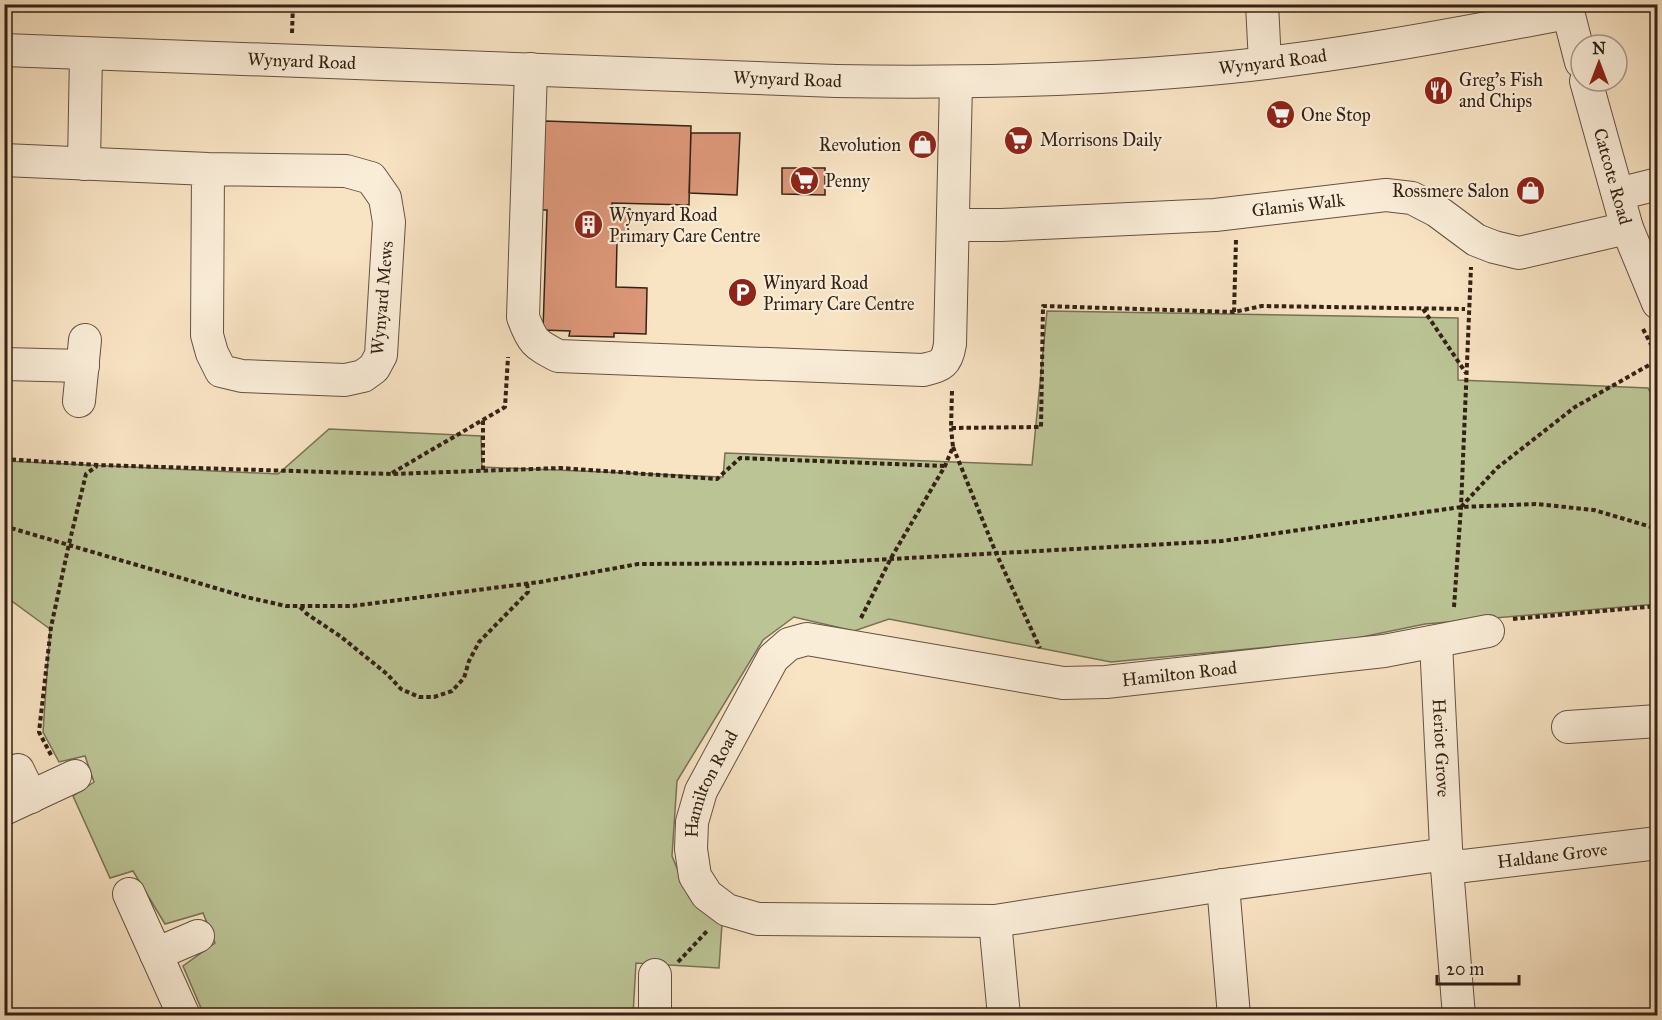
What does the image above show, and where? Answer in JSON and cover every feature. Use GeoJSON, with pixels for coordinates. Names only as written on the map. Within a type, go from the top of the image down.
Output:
{"type":"FeatureCollection","features":[{"type":"Feature","properties":{"kind":"street"},"geometry":{"type":"LineString","coordinates":[[1262,4],[1264,63]]}},
{"type":"Feature","properties":{"kind":"street"},"geometry":{"type":"LineString","coordinates":[[1566,9],[1573,33]]}},
{"type":"Feature","properties":{"kind":"street","name":"Wynyard Road"},"geometry":{"type":"LineString","coordinates":[[4,50],[836,81],[956,83],[1068,79],[1264,63],[1390,45],[1566,9]]}},
{"type":"Feature","properties":{"kind":"street"},"geometry":{"type":"LineString","coordinates":[[84,164],[87,54]]}},
{"type":"Feature","properties":{"kind":"street"},"geometry":{"type":"LineString","coordinates":[[531,69],[523,317],[530,338],[542,348],[558,356],[923,370],[937,367],[945,360],[950,344],[956,83]]}},
{"type":"Feature","properties":{"kind":"street","name":"Catcote Road"},"geometry":{"type":"LineString","coordinates":[[1589,93],[1627,228],[1658,303]]}},
{"type":"Feature","properties":{"kind":"street","name":"Wynyard Mews"},"geometry":{"type":"LineString","coordinates":[[4,160],[208,169],[346,171],[371,178],[385,198],[389,222],[381,355],[374,368],[363,376],[345,380],[254,377],[221,371],[212,353],[207,335],[208,169]]}},
{"type":"Feature","properties":{"kind":"street"},"geometry":{"type":"LineString","coordinates":[[1618,194],[1658,184]]}},
{"type":"Feature","properties":{"kind":"street","name":"Glamis Walk"},"geometry":{"type":"LineString","coordinates":[[953,225],[1084,222],[1237,212],[1386,195],[1412,198],[1429,207],[1476,240],[1494,248],[1519,253],[1550,248],[1627,228]]}},
{"type":"Feature","properties":{"kind":"street"},"geometry":{"type":"LineString","coordinates":[[4,364],[84,353],[79,401]]}},
{"type":"Feature","properties":{"kind":"street","name":"Hamilton Road"},"geometry":{"type":"LineString","coordinates":[[1447,861],[1223,885],[995,921],[758,919],[727,910],[707,895],[695,876],[691,849],[692,822],[701,791],[773,657],[789,644],[807,639],[1055,682],[1118,681],[1384,651],[1488,631]]}},
{"type":"Feature","properties":{"kind":"street","name":"Heriot Grove"},"geometry":{"type":"LineString","coordinates":[[1443,641],[1447,861],[1459,1016]]}},
{"type":"Feature","properties":{"kind":"street"},"geometry":{"type":"LineString","coordinates":[[1568,727],[1658,721]]}},
{"type":"Feature","properties":{"kind":"street"},"geometry":{"type":"LineString","coordinates":[[18,792],[70,779]]}},
{"type":"Feature","properties":{"kind":"street","name":"Haldane Grove"},"geometry":{"type":"LineString","coordinates":[[1447,861],[1658,843]]}},
{"type":"Feature","properties":{"kind":"street"},"geometry":{"type":"LineString","coordinates":[[1223,885],[1234,1016]]}},
{"type":"Feature","properties":{"kind":"street"},"geometry":{"type":"LineString","coordinates":[[129,894],[184,1016]]}},
{"type":"Feature","properties":{"kind":"street"},"geometry":{"type":"LineString","coordinates":[[995,921],[1004,1016]]}},
{"type":"Feature","properties":{"kind":"street"},"geometry":{"type":"LineString","coordinates":[[156,954],[198,936]]}},
{"type":"Feature","properties":{"kind":"path"},"geometry":{"type":"LineString","coordinates":[[1234,312],[1237,212]]}},
{"type":"Feature","properties":{"kind":"path"},"geometry":{"type":"LineString","coordinates":[[1443,641],[1461,507],[1471,269],[1476,240]]}},
{"type":"Feature","properties":{"kind":"path"},"geometry":{"type":"LineString","coordinates":[[951,428],[1041,427],[1043,306],[1234,312],[1262,306],[1465,309]]}},
{"type":"Feature","properties":{"kind":"path"},"geometry":{"type":"LineString","coordinates":[[1423,309],[1466,373]]}},
{"type":"Feature","properties":{"kind":"path"},"geometry":{"type":"LineString","coordinates":[[391,474],[505,407],[509,346],[528,332]]}},
{"type":"Feature","properties":{"kind":"path"},"geometry":{"type":"LineString","coordinates":[[945,360],[953,370],[951,428],[953,447],[996,553],[1055,682]]}},
{"type":"Feature","properties":{"kind":"path"},"geometry":{"type":"LineString","coordinates":[[1461,507],[1497,468],[1575,407],[1658,360]]}},
{"type":"Feature","properties":{"kind":"path"},"geometry":{"type":"LineString","coordinates":[[483,420],[483,470]]}},
{"type":"Feature","properties":{"kind":"path"},"geometry":{"type":"LineString","coordinates":[[847,646],[891,558],[945,466],[953,447]]}},
{"type":"Feature","properties":{"kind":"path"},"geometry":{"type":"LineString","coordinates":[[4,459],[97,465],[391,474],[561,468],[717,479],[740,458],[945,466]]}},
{"type":"Feature","properties":{"kind":"path"},"geometry":{"type":"LineString","coordinates":[[70,779],[39,732],[51,627],[69,544],[87,474],[97,465]]}},
{"type":"Feature","properties":{"kind":"path"},"geometry":{"type":"LineString","coordinates":[[4,526],[246,597],[286,606],[352,606],[527,583],[638,564],[817,563],[1222,541],[1461,507],[1536,504],[1594,510],[1658,529]]}},
{"type":"Feature","properties":{"kind":"path"},"geometry":{"type":"LineString","coordinates":[[300,606],[307,615],[340,636],[387,674],[401,689],[420,697],[434,697],[452,691],[464,678],[469,661],[479,642],[528,592],[527,583]]}},
{"type":"Feature","properties":{"kind":"path"},"geometry":{"type":"LineString","coordinates":[[1488,631],[1505,620],[1658,606]]}},
{"type":"Feature","properties":{"kind":"path"},"geometry":{"type":"LineString","coordinates":[[655,992],[727,910]]}},
{"type":"Feature","properties":{"kind":"green space"},"geometry":{"type":"Polygon","coordinates":[[[1047,311],[1458,318],[1458,380],[1648,388],[1657,405],[1657,604],[1425,624],[1352,639],[1111,662],[889,619],[854,631],[794,617],[763,640],[677,781],[672,856],[689,897],[722,924],[719,968],[636,963],[633,1015],[204,1015],[183,966],[215,943],[203,913],[165,924],[133,871],[110,878],[73,796],[94,782],[85,756],[59,762],[43,732],[50,629],[5,596],[5,461],[278,474],[329,429],[481,436],[482,467],[723,477],[725,453],[1032,465],[1047,311]]]}},
{"type":"Feature","properties":{"kind":"building","name":"Wynyard Road Primary Care Centre"},"geometry":{"type":"Polygon","coordinates":[[[545,121],[691,126],[689,205],[612,203],[612,208],[630,209],[629,241],[617,241],[616,287],[647,288],[646,334],[614,333],[614,337],[569,336],[570,331],[543,330],[547,210],[542,210],[545,121]]]}},
{"type":"Feature","properties":{"kind":"building"},"geometry":{"type":"Polygon","coordinates":[[[691,133],[740,133],[737,195],[689,193],[691,133]]]}},
{"type":"Feature","properties":{"kind":"building","name":"Penny"},"geometry":{"type":"Polygon","coordinates":[[[782,168],[825,168],[825,195],[782,194],[782,168]]]}},
{"type":"Feature","properties":{"kind":"place","name":"Greg's Fish and Chips"},"geometry":{"type":"Point","coordinates":[1438,90]}},
{"type":"Feature","properties":{"kind":"place","name":"One Stop"},"geometry":{"type":"Point","coordinates":[1280,115]}},
{"type":"Feature","properties":{"kind":"place","name":"Morrisons Daily"},"geometry":{"type":"Point","coordinates":[1019,140]}},
{"type":"Feature","properties":{"kind":"place","name":"Revolution"},"geometry":{"type":"Point","coordinates":[922,145]}},
{"type":"Feature","properties":{"kind":"place","name":"Penny"},"geometry":{"type":"Point","coordinates":[804,181]}},
{"type":"Feature","properties":{"kind":"place","name":"Rossmere Salon"},"geometry":{"type":"Point","coordinates":[1530,191]}},
{"type":"Feature","properties":{"kind":"place","name":"Wynyard Road Primary Care Centre"},"geometry":{"type":"Point","coordinates":[588,225]}},
{"type":"Feature","properties":{"kind":"place","name":"Winyard Road Primary Care Centre"},"geometry":{"type":"Point","coordinates":[742,293]}}]}
